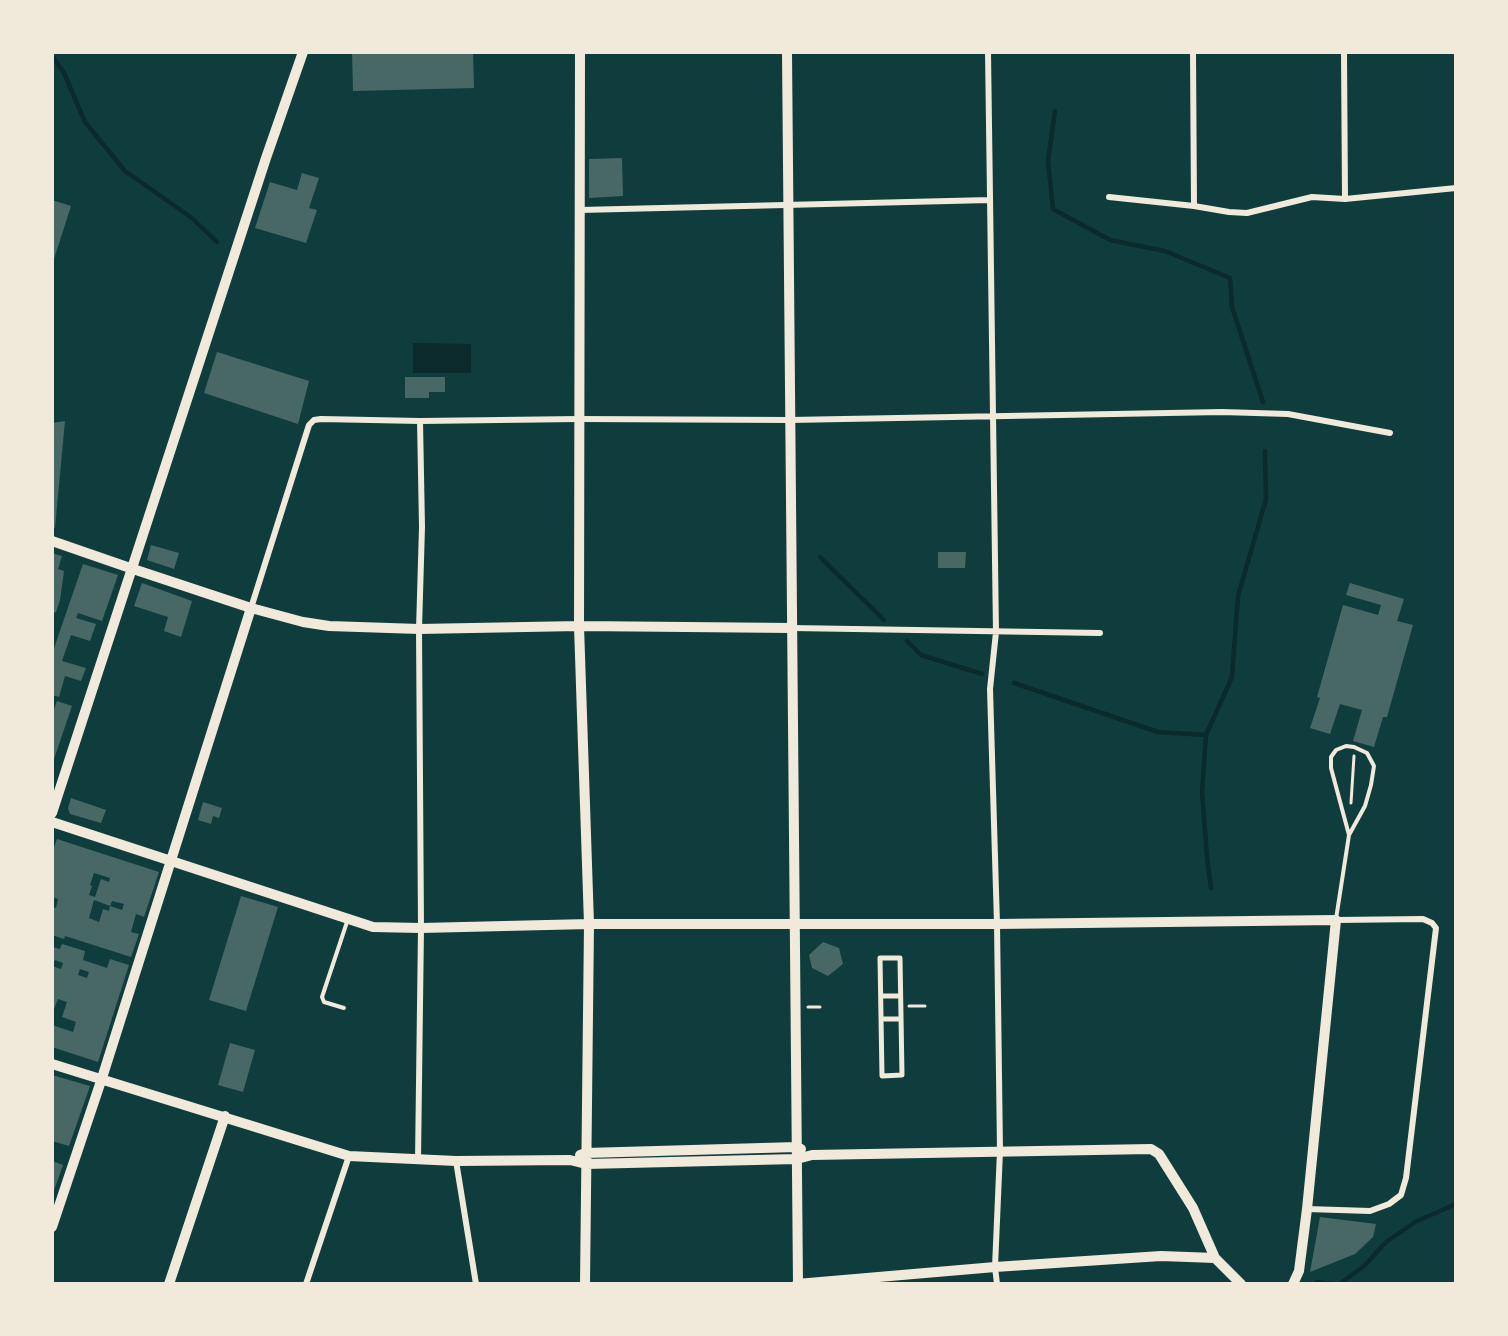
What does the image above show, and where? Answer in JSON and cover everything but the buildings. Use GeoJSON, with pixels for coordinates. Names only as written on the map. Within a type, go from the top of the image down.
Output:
{"type":"FeatureCollection","features":[{"type":"Feature","properties":{"kind":"street"},"geometry":{"type":"LineString","coordinates":[[52,813],[266,158],[303,52]]}},
{"type":"Feature","properties":{"kind":"street"},"geometry":{"type":"LineString","coordinates":[[580,52],[579,626],[589,924],[585,1284]]}},
{"type":"Feature","properties":{"kind":"street"},"geometry":{"type":"LineString","coordinates":[[787,52],[798,1284],[1161,1256],[1215,1258]]}},
{"type":"Feature","properties":{"kind":"street"},"geometry":{"type":"LineString","coordinates":[[988,52],[996,632],[990,689],[997,924],[1000,1150],[995,1267],[997,1284]]}},
{"type":"Feature","properties":{"kind":"street"},"geometry":{"type":"LineString","coordinates":[[1193,52],[1194,206]]}},
{"type":"Feature","properties":{"kind":"street"},"geometry":{"type":"LineString","coordinates":[[1344,52],[1345,199]]}},
{"type":"Feature","properties":{"kind":"street"},"geometry":{"type":"LineString","coordinates":[[1109,197],[1247,213],[1312,197],[1345,199],[1455,188]]}},
{"type":"Feature","properties":{"kind":"street"},"geometry":{"type":"LineString","coordinates":[[580,210],[990,200]]}},
{"type":"Feature","properties":{"kind":"street"},"geometry":{"type":"LineString","coordinates":[[52,1227],[102,1078],[309,425],[314,420],[321,418],[420,421],[790,420],[1222,412],[1288,414],[1390,433]]}},
{"type":"Feature","properties":{"kind":"street"},"geometry":{"type":"LineString","coordinates":[[418,1160],[421,928],[418,629],[422,527],[420,421]]}},
{"type":"Feature","properties":{"kind":"street"},"geometry":{"type":"LineString","coordinates":[[52,541],[251,608],[303,622],[329,626],[418,629],[579,626],[1100,633]]}},
{"type":"Feature","properties":{"kind":"street"},"geometry":{"type":"LineString","coordinates":[[52,822],[374,927],[1423,919],[1432,922],[1436,928],[1406,1178],[1401,1195],[1389,1204],[1370,1211],[1307,1209]]}},
{"type":"Feature","properties":{"kind":"street"},"geometry":{"type":"LineString","coordinates":[[1293,1284],[1299,1271],[1307,1209],[1335,920]]}},
{"type":"Feature","properties":{"kind":"street"},"geometry":{"type":"LineString","coordinates":[[880,958],[900,958],[900,996],[902,1076],[882,1076],[880,958]]}},
{"type":"Feature","properties":{"kind":"street"},"geometry":{"type":"LineString","coordinates":[[881,996],[900,996]]}},
{"type":"Feature","properties":{"kind":"street"},"geometry":{"type":"LineString","coordinates":[[881,1019],[901,1019]]}},
{"type":"Feature","properties":{"kind":"street"},"geometry":{"type":"LineString","coordinates":[[52,1064],[349,1156],[456,1161],[797,1153],[812,1155],[1151,1149],[1158,1154],[1193,1208],[1215,1258],[1241,1284]]}},
{"type":"Feature","properties":{"kind":"street"},"geometry":{"type":"LineString","coordinates":[[169,1284],[225,1116]]}},
{"type":"Feature","properties":{"kind":"street"},"geometry":{"type":"LineString","coordinates":[[306,1284],[349,1156]]}},
{"type":"Feature","properties":{"kind":"street"},"geometry":{"type":"LineString","coordinates":[[456,1161],[476,1284]]}},
{"type":"Feature","properties":{"kind":"lane"},"geometry":{"type":"LineString","coordinates":[[1335,920],[1349,835],[1365,806],[1374,766],[1367,753],[1346,746],[1336,750],[1331,756],[1331,768],[1349,835]]}},
{"type":"Feature","properties":{"kind":"lane"},"geometry":{"type":"LineString","coordinates":[[344,1008],[324,1002],[322,997],[348,919]]}},
{"type":"Feature","properties":{"kind":"path"},"geometry":{"type":"LineString","coordinates":[[1350,813],[1354,747]]}},
{"type":"Feature","properties":{"kind":"path"},"geometry":{"type":"LineString","coordinates":[[907,1006],[925,1006]]}},
{"type":"Feature","properties":{"kind":"path"},"geometry":{"type":"LineString","coordinates":[[808,1007],[820,1007]]}},
{"type":"Feature","properties":{"kind":"water"},"geometry":{"type":"Polygon","coordinates":[[[413,343],[471,344],[471,373],[413,373],[413,343]]]}},
{"type":"Feature","properties":{"kind":"waterway"},"geometry":{"type":"LineString","coordinates":[[52,56],[64,73],[85,122],[125,171],[192,218],[217,242]]}},
{"type":"Feature","properties":{"kind":"waterway"},"geometry":{"type":"LineString","coordinates":[[1055,111],[1048,161],[1053,209],[1110,240],[1165,251],[1230,278],[1232,307],[1263,402]]}},
{"type":"Feature","properties":{"kind":"waterway"},"geometry":{"type":"LineString","coordinates":[[1211,888],[1202,792],[1206,735],[1232,677],[1238,596],[1266,499],[1265,451]]}},
{"type":"Feature","properties":{"kind":"waterway"},"geometry":{"type":"LineString","coordinates":[[820,557],[884,620]]}},
{"type":"Feature","properties":{"kind":"waterway"},"geometry":{"type":"LineString","coordinates":[[907,641],[921,655],[982,674]]}},
{"type":"Feature","properties":{"kind":"waterway"},"geometry":{"type":"LineString","coordinates":[[1014,683],[1158,732],[1206,735]]}},
{"type":"Feature","properties":{"kind":"waterway"},"geometry":{"type":"LineString","coordinates":[[1340,1284],[1365,1265],[1386,1242],[1417,1221],[1456,1204]]}},
{"type":"Feature","properties":{"kind":"waterway"},"geometry":{"type":"LineString","coordinates":[[1317,1282],[1332,1284]]}}]}
